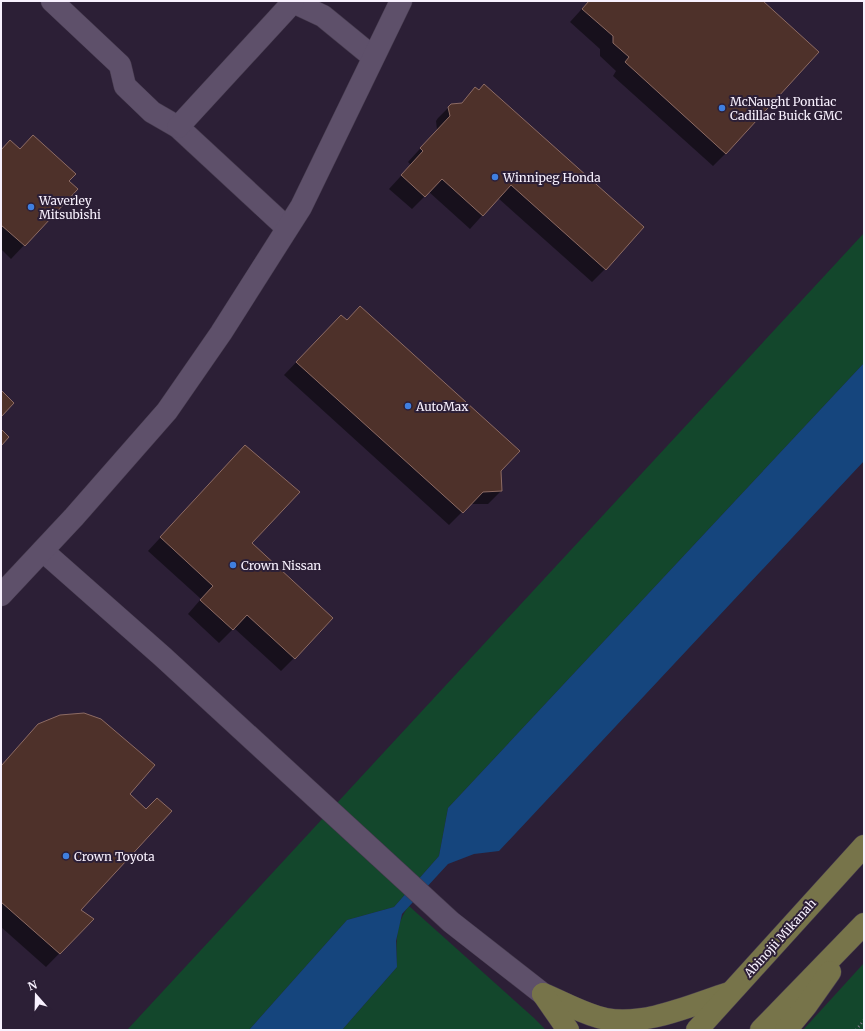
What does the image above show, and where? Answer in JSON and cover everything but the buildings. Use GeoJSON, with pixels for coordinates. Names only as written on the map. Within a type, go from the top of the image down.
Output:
{"type":"FeatureCollection","features":[{"type":"Feature","properties":{"kind":"main road","name":"Abinojii Mikanah"},"geometry":{"type":"LineString","coordinates":[[697,1030],[864,846]]}},
{"type":"Feature","properties":{"kind":"main road"},"geometry":{"type":"LineString","coordinates":[[761,1030],[864,924]]}},
{"type":"Feature","properties":{"kind":"main road"},"geometry":{"type":"LineString","coordinates":[[786,1030],[806,1006],[864,924]]}},
{"type":"Feature","properties":{"kind":"main road"},"geometry":{"type":"LineString","coordinates":[[543,994],[590,1014],[619,1020],[638,1019],[660,1015],[730,993]]}},
{"type":"Feature","properties":{"kind":"main road"},"geometry":{"type":"LineString","coordinates":[[543,994],[568,1030]]}},
{"type":"Feature","properties":{"kind":"street"},"geometry":{"type":"LineString","coordinates":[[52,1],[120,65],[125,86],[152,112],[178,127],[288,228]]}},
{"type":"Feature","properties":{"kind":"street"},"geometry":{"type":"LineString","coordinates":[[1,595],[43,551],[167,411],[221,333],[301,207],[401,1]]}},
{"type":"Feature","properties":{"kind":"street"},"geometry":{"type":"LineString","coordinates":[[178,127],[292,2],[323,16],[374,57]]}},
{"type":"Feature","properties":{"kind":"street"},"geometry":{"type":"LineString","coordinates":[[43,551],[163,657],[451,922],[543,994]]}},
{"type":"Feature","properties":{"kind":"path"},"geometry":{"type":"LineString","coordinates":[[856,1030],[864,1020]]}},
{"type":"Feature","properties":{"kind":"green space"},"geometry":{"type":"Polygon","coordinates":[[[864,233],[864,363],[448,808],[439,856],[394,907],[347,920],[249,1030],[127,1030],[864,233]]]}},
{"type":"Feature","properties":{"kind":"green space"},"geometry":{"type":"Polygon","coordinates":[[[409,906],[546,1030],[342,1030],[397,967],[397,935],[401,919],[409,906]]]}},
{"type":"Feature","properties":{"kind":"green space"},"geometry":{"type":"Polygon","coordinates":[[[864,963],[864,1030],[803,1030],[864,963]]]}},
{"type":"Feature","properties":{"kind":"water"},"geometry":{"type":"Polygon","coordinates":[[[864,363],[864,461],[499,851],[474,854],[448,864],[402,914],[396,941],[397,967],[342,1030],[249,1030],[347,920],[394,907],[439,856],[448,808],[864,363]]]}},
{"type":"Feature","properties":{"kind":"place","name":"McNaught Pontiac Cadillac Buick GMC"},"geometry":{"type":"Point","coordinates":[722,108]}},
{"type":"Feature","properties":{"kind":"place","name":"Winnipeg Honda"},"geometry":{"type":"Point","coordinates":[495,177]}},
{"type":"Feature","properties":{"kind":"place","name":"Waverley Mitsubishi"},"geometry":{"type":"Point","coordinates":[31,207]}},
{"type":"Feature","properties":{"kind":"place","name":"AutoMax"},"geometry":{"type":"Point","coordinates":[408,406]}},
{"type":"Feature","properties":{"kind":"place","name":"Crown Nissan"},"geometry":{"type":"Point","coordinates":[233,565]}},
{"type":"Feature","properties":{"kind":"place","name":"Crown Toyota"},"geometry":{"type":"Point","coordinates":[66,856]}}]}
